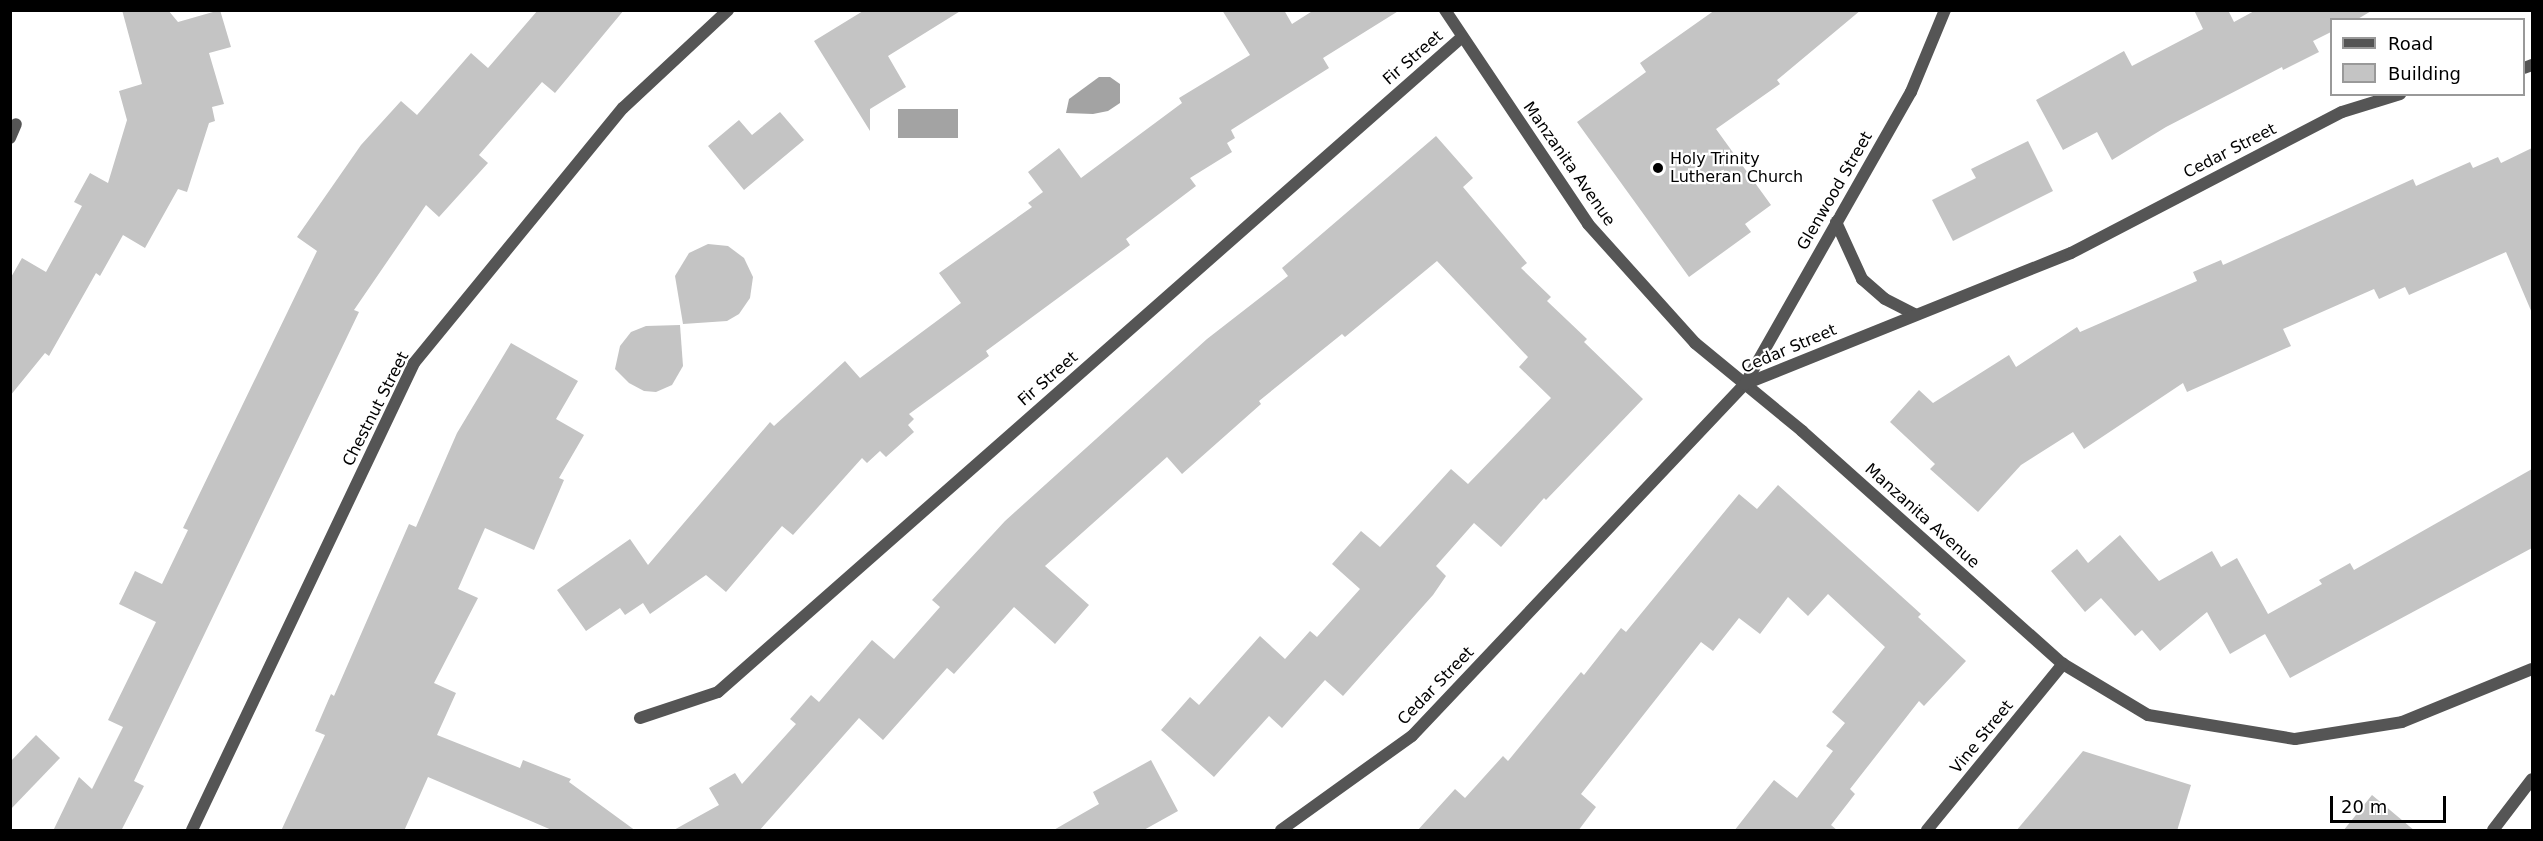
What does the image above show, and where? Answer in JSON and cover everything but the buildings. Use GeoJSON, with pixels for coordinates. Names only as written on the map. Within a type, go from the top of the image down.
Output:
{"type":"FeatureCollection","features":[{"type":"Feature","properties":{"kind":"street","name":"Chestnut Street"},"geometry":{"type":"LineString","coordinates":[[192,831],[414,363],[623,108],[729,10]]}},
{"type":"Feature","properties":{"kind":"street","name":"Manzanita Avenue"},"geometry":{"type":"LineString","coordinates":[[1445,10],[1588,224],[1695,343],[1745,384],[2063,664],[2148,715],[2295,739],[2402,722],[2532,669]]}},
{"type":"Feature","properties":{"kind":"street","name":"Glenwood Street"},"geometry":{"type":"LineString","coordinates":[[1745,384],[1911,92],[1945,10]]}},
{"type":"Feature","properties":{"kind":"street","name":"Fir Street"},"geometry":{"type":"LineString","coordinates":[[640,718],[718,692],[1462,37]]}},
{"type":"Feature","properties":{"kind":"street","name":"Cedar Street"},"geometry":{"type":"LineString","coordinates":[[1281,831],[1412,736],[1745,384],[1914,314],[2071,253],[2342,112],[2394,96]]}},
{"type":"Feature","properties":{"kind":"street"},"geometry":{"type":"LineString","coordinates":[[10,138],[16,124]]}},
{"type":"Feature","properties":{"kind":"street"},"geometry":{"type":"LineString","coordinates":[[1836,222],[1862,279],[1886,299],[1914,314]]}},
{"type":"Feature","properties":{"kind":"street","name":"Vine Street"},"geometry":{"type":"LineString","coordinates":[[1927,831],[2063,664]]}},
{"type":"Feature","properties":{"kind":"street"},"geometry":{"type":"LineString","coordinates":[[2493,831],[2532,779]]}},
{"type":"Feature","properties":{"kind":"shaded area"},"geometry":{"type":"Polygon","coordinates":[[[1099,77],[1110,77],[1120,84],[1120,103],[1108,111],[1093,114],[1066,113],[1069,99],[1099,77]]]}},
{"type":"Feature","properties":{"kind":"shaded area"},"geometry":{"type":"Polygon","coordinates":[[[898,109],[958,109],[958,138],[898,138],[898,109]]]}},
{"type":"Feature","properties":{"kind":"place","name":"Holy Trinity Lutheran Church"},"geometry":{"type":"Point","coordinates":[1658,168]}}]}
